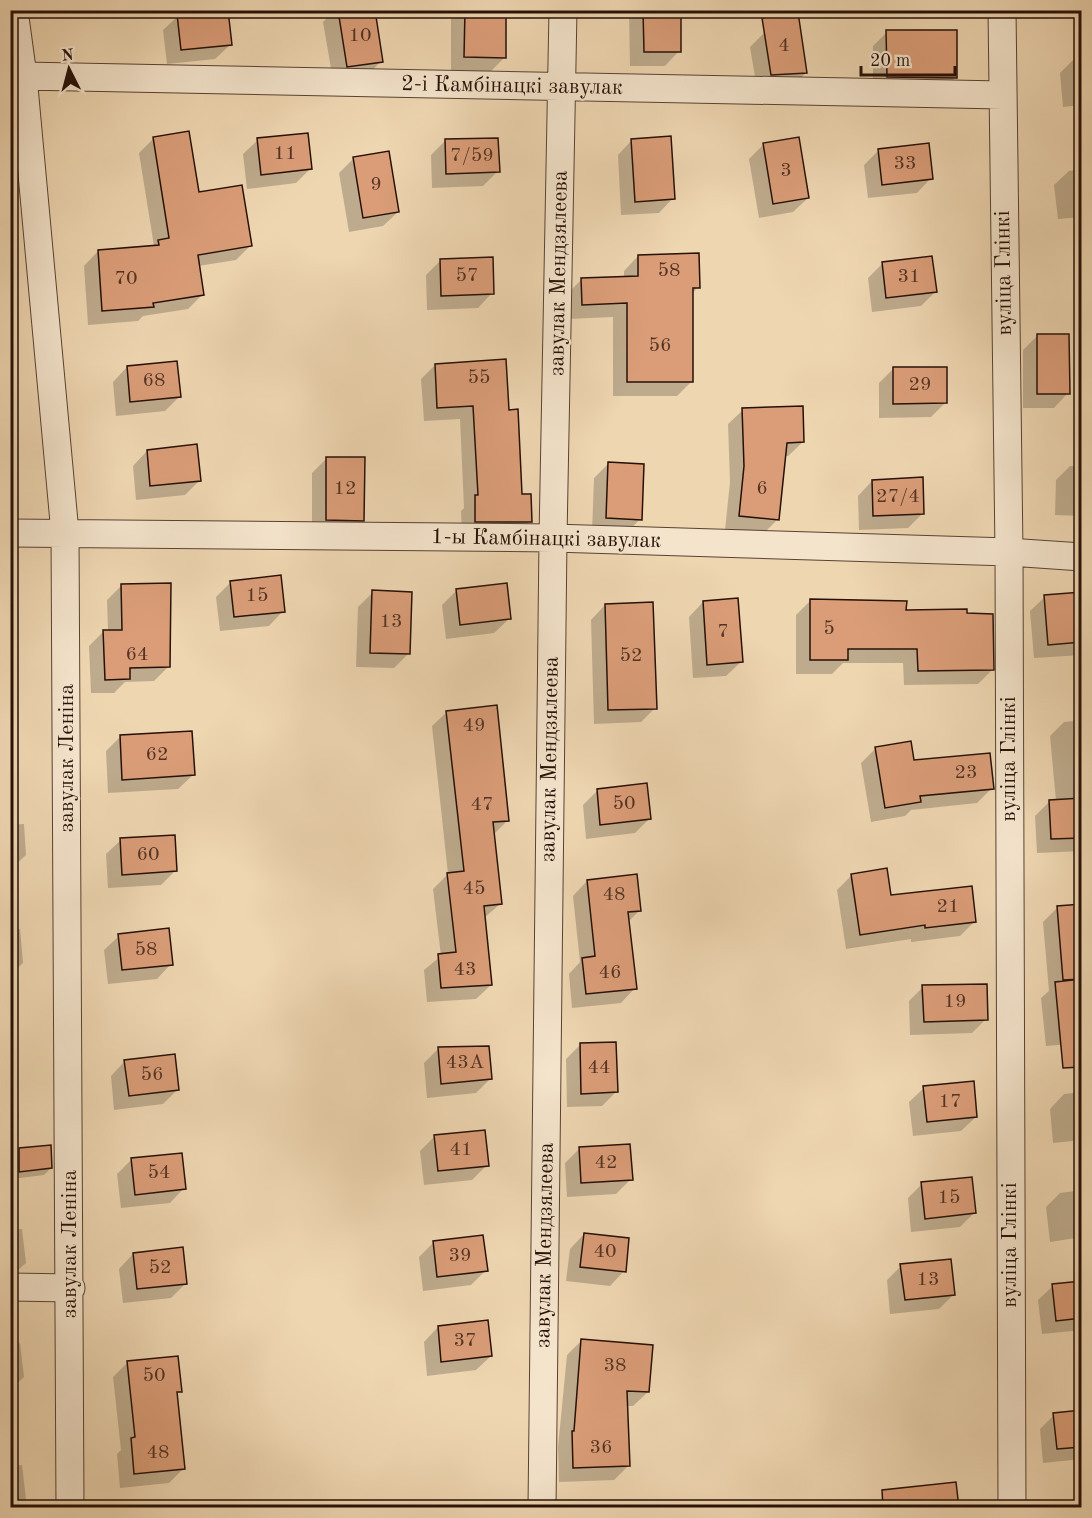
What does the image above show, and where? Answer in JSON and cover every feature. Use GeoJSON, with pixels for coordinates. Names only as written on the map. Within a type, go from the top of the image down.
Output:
{"type":"FeatureCollection","features":[{"type":"Feature","properties":{"kind":"street","name":"завулак Леніна"},"geometry":{"type":"LineString","coordinates":[[14,10],[65,533],[71,1288],[70,1508]]}},
{"type":"Feature","properties":{"kind":"street","name":"завулак Мендзялеева"},"geometry":{"type":"LineString","coordinates":[[542,1508],[553,537],[563,10]]}},
{"type":"Feature","properties":{"kind":"street","name":"вуліца Глінкі"},"geometry":{"type":"LineString","coordinates":[[1002,10],[1009,552],[1012,1508]]}},
{"type":"Feature","properties":{"kind":"street","name":"2-і Камбінацкі завулак"},"geometry":{"type":"LineString","coordinates":[[22,76],[1002,95]]}},
{"type":"Feature","properties":{"kind":"street","name":"1-ы Камбінацкі завулак"},"geometry":{"type":"LineString","coordinates":[[10,533],[553,537],[1009,552],[1082,557]]}},
{"type":"Feature","properties":{"kind":"street"},"geometry":{"type":"LineString","coordinates":[[10,1287],[71,1288]]}},
{"type":"Feature","properties":{"kind":"building"},"geometry":{"type":"Polygon","coordinates":[[[228,10],[232,45],[181,50],[177,14],[228,10]]]}},
{"type":"Feature","properties":{"kind":"building"},"geometry":{"type":"Polygon","coordinates":[[[338,10],[375,10],[383,62],[347,67],[338,10]]]}},
{"type":"Feature","properties":{"kind":"building"},"geometry":{"type":"Polygon","coordinates":[[[465,10],[506,10],[506,58],[464,57],[465,10]]]}},
{"type":"Feature","properties":{"kind":"building"},"geometry":{"type":"Polygon","coordinates":[[[643,10],[681,10],[681,52],[644,52],[643,10]]]}},
{"type":"Feature","properties":{"kind":"building"},"geometry":{"type":"Polygon","coordinates":[[[798,12],[807,73],[771,75],[762,18],[798,12]]]}},
{"type":"Feature","properties":{"kind":"building"},"geometry":{"type":"Polygon","coordinates":[[[886,30],[957,30],[957,78],[887,77],[886,30]]]}},
{"type":"Feature","properties":{"kind":"building"},"geometry":{"type":"Polygon","coordinates":[[[189,131],[199,192],[242,185],[252,246],[198,255],[204,295],[153,303],[154,307],[102,311],[98,250],[159,245],[158,240],[169,238],[153,137],[189,131]]]}},
{"type":"Feature","properties":{"kind":"building"},"geometry":{"type":"Polygon","coordinates":[[[308,133],[312,169],[261,175],[257,138],[308,133]]]}},
{"type":"Feature","properties":{"kind":"building"},"geometry":{"type":"Polygon","coordinates":[[[671,136],[675,199],[635,202],[631,139],[671,136]]]}},
{"type":"Feature","properties":{"kind":"building"},"geometry":{"type":"Polygon","coordinates":[[[799,137],[809,198],[773,204],[763,143],[799,137]]]}},
{"type":"Feature","properties":{"kind":"building"},"geometry":{"type":"Polygon","coordinates":[[[498,138],[500,172],[446,174],[445,139],[498,138]]]}},
{"type":"Feature","properties":{"kind":"building"},"geometry":{"type":"Polygon","coordinates":[[[929,143],[933,179],[882,185],[878,149],[929,143]]]}},
{"type":"Feature","properties":{"kind":"building"},"geometry":{"type":"Polygon","coordinates":[[[389,151],[399,212],[363,218],[353,157],[389,151]]]}},
{"type":"Feature","properties":{"kind":"building"},"geometry":{"type":"Polygon","coordinates":[[[699,253],[700,288],[693,288],[693,382],[627,382],[627,303],[582,305],[581,278],[638,276],[638,255],[699,253]]]}},
{"type":"Feature","properties":{"kind":"building"},"geometry":{"type":"Polygon","coordinates":[[[932,256],[937,292],[886,298],[882,262],[932,256]]]}},
{"type":"Feature","properties":{"kind":"building"},"geometry":{"type":"Polygon","coordinates":[[[493,257],[494,294],[441,296],[440,259],[493,257]]]}},
{"type":"Feature","properties":{"kind":"building"},"geometry":{"type":"Polygon","coordinates":[[[1037,334],[1069,334],[1070,394],[1037,394],[1037,334]]]}},
{"type":"Feature","properties":{"kind":"building"},"geometry":{"type":"Polygon","coordinates":[[[506,359],[509,410],[518,409],[522,494],[531,494],[532,522],[475,522],[475,495],[478,495],[473,406],[437,408],[435,364],[506,359]]]}},
{"type":"Feature","properties":{"kind":"building"},"geometry":{"type":"Polygon","coordinates":[[[177,361],[181,397],[130,402],[127,366],[177,361]]]}},
{"type":"Feature","properties":{"kind":"building"},"geometry":{"type":"Polygon","coordinates":[[[893,367],[947,367],[947,403],[893,404],[893,367]]]}},
{"type":"Feature","properties":{"kind":"building"},"geometry":{"type":"Polygon","coordinates":[[[803,406],[804,442],[787,443],[779,520],[739,516],[744,466],[742,408],[803,406]]]}},
{"type":"Feature","properties":{"kind":"building"},"geometry":{"type":"Polygon","coordinates":[[[197,444],[201,481],[150,486],[147,450],[197,444]]]}},
{"type":"Feature","properties":{"kind":"building"},"geometry":{"type":"Polygon","coordinates":[[[326,457],[365,457],[364,521],[326,520],[326,457]]]}},
{"type":"Feature","properties":{"kind":"building"},"geometry":{"type":"Polygon","coordinates":[[[608,462],[644,464],[642,520],[606,518],[608,462]]]}},
{"type":"Feature","properties":{"kind":"building"},"geometry":{"type":"Polygon","coordinates":[[[923,477],[924,514],[873,516],[872,480],[923,477]]]}},
{"type":"Feature","properties":{"kind":"building"},"geometry":{"type":"Polygon","coordinates":[[[281,575],[285,612],[234,617],[230,581],[281,575]]]}},
{"type":"Feature","properties":{"kind":"building"},"geometry":{"type":"Polygon","coordinates":[[[171,583],[170,667],[130,668],[130,679],[105,680],[103,630],[122,630],[121,584],[171,583]]]}},
{"type":"Feature","properties":{"kind":"building"},"geometry":{"type":"Polygon","coordinates":[[[507,583],[511,619],[460,625],[456,589],[507,583]]]}},
{"type":"Feature","properties":{"kind":"building"},"geometry":{"type":"Polygon","coordinates":[[[372,590],[412,592],[410,654],[370,653],[372,590]]]}},
{"type":"Feature","properties":{"kind":"building"},"geometry":{"type":"Polygon","coordinates":[[[1082,592],[1082,642],[1048,645],[1044,595],[1082,592]]]}},
{"type":"Feature","properties":{"kind":"building"},"geometry":{"type":"Polygon","coordinates":[[[738,598],[743,662],[707,665],[703,601],[738,598]]]}},
{"type":"Feature","properties":{"kind":"building"},"geometry":{"type":"Polygon","coordinates":[[[810,599],[907,601],[906,610],[967,609],[967,613],[993,614],[994,670],[918,671],[917,649],[848,649],[848,660],[810,660],[810,599]]]}},
{"type":"Feature","properties":{"kind":"building"},"geometry":{"type":"Polygon","coordinates":[[[653,602],[657,709],[608,710],[605,604],[653,602]]]}},
{"type":"Feature","properties":{"kind":"building"},"geometry":{"type":"Polygon","coordinates":[[[497,705],[509,821],[493,822],[502,904],[484,906],[492,985],[441,988],[438,954],[456,952],[447,873],[464,871],[446,711],[497,705]]]}},
{"type":"Feature","properties":{"kind":"building"},"geometry":{"type":"Polygon","coordinates":[[[192,731],[195,775],[122,780],[120,735],[192,731]]]}},
{"type":"Feature","properties":{"kind":"building"},"geometry":{"type":"Polygon","coordinates":[[[911,741],[914,760],[990,753],[994,789],[920,796],[921,802],[885,808],[875,747],[911,741]]]}},
{"type":"Feature","properties":{"kind":"building"},"geometry":{"type":"Polygon","coordinates":[[[647,783],[651,819],[600,825],[597,789],[647,783]]]}},
{"type":"Feature","properties":{"kind":"building"},"geometry":{"type":"Polygon","coordinates":[[[1082,798],[1082,838],[1051,839],[1049,800],[1082,798]]]}},
{"type":"Feature","properties":{"kind":"building"},"geometry":{"type":"Polygon","coordinates":[[[175,835],[177,871],[122,875],[120,838],[175,835]]]}},
{"type":"Feature","properties":{"kind":"building"},"geometry":{"type":"Polygon","coordinates":[[[887,868],[891,895],[972,886],[976,922],[925,928],[925,925],[860,935],[851,874],[887,868]]]}},
{"type":"Feature","properties":{"kind":"building"},"geometry":{"type":"Polygon","coordinates":[[[637,874],[641,911],[628,912],[637,989],[586,994],[582,958],[595,956],[587,880],[637,874]]]}},
{"type":"Feature","properties":{"kind":"building"},"geometry":{"type":"Polygon","coordinates":[[[1082,904],[1082,979],[1063,980],[1057,906],[1082,904]]]}},
{"type":"Feature","properties":{"kind":"building"},"geometry":{"type":"Polygon","coordinates":[[[169,928],[173,965],[122,970],[118,934],[169,928]]]}},
{"type":"Feature","properties":{"kind":"building"},"geometry":{"type":"Polygon","coordinates":[[[1082,979],[1082,1067],[1063,1068],[1055,982],[1082,979]]]}},
{"type":"Feature","properties":{"kind":"building"},"geometry":{"type":"Polygon","coordinates":[[[987,984],[988,1020],[924,1022],[922,985],[987,984]]]}},
{"type":"Feature","properties":{"kind":"building"},"geometry":{"type":"Polygon","coordinates":[[[616,1042],[618,1092],[581,1094],[580,1043],[616,1042]]]}},
{"type":"Feature","properties":{"kind":"building"},"geometry":{"type":"Polygon","coordinates":[[[489,1046],[492,1079],[441,1084],[438,1047],[489,1046]]]}},
{"type":"Feature","properties":{"kind":"building"},"geometry":{"type":"Polygon","coordinates":[[[175,1054],[179,1090],[129,1096],[124,1060],[175,1054]]]}},
{"type":"Feature","properties":{"kind":"building"},"geometry":{"type":"Polygon","coordinates":[[[974,1081],[977,1117],[927,1122],[923,1086],[974,1081]]]}},
{"type":"Feature","properties":{"kind":"building"},"geometry":{"type":"Polygon","coordinates":[[[485,1130],[489,1166],[438,1171],[434,1135],[485,1130]]]}},
{"type":"Feature","properties":{"kind":"building"},"geometry":{"type":"Polygon","coordinates":[[[630,1144],[633,1180],[581,1183],[579,1147],[630,1144]]]}},
{"type":"Feature","properties":{"kind":"building"},"geometry":{"type":"Polygon","coordinates":[[[51,1145],[52,1168],[19,1172],[19,1148],[51,1145]]]}},
{"type":"Feature","properties":{"kind":"building"},"geometry":{"type":"Polygon","coordinates":[[[182,1153],[186,1189],[135,1195],[131,1158],[182,1153]]]}},
{"type":"Feature","properties":{"kind":"building"},"geometry":{"type":"Polygon","coordinates":[[[972,1177],[976,1213],[925,1219],[921,1182],[972,1177]]]}},
{"type":"Feature","properties":{"kind":"building"},"geometry":{"type":"Polygon","coordinates":[[[584,1233],[629,1238],[626,1272],[580,1267],[584,1233]]]}},
{"type":"Feature","properties":{"kind":"building"},"geometry":{"type":"Polygon","coordinates":[[[483,1235],[488,1271],[437,1277],[433,1241],[483,1235]]]}},
{"type":"Feature","properties":{"kind":"building"},"geometry":{"type":"Polygon","coordinates":[[[183,1247],[187,1284],[137,1289],[133,1253],[183,1247]]]}},
{"type":"Feature","properties":{"kind":"building"},"geometry":{"type":"Polygon","coordinates":[[[951,1259],[955,1295],[905,1300],[900,1264],[951,1259]]]}},
{"type":"Feature","properties":{"kind":"building"},"geometry":{"type":"Polygon","coordinates":[[[1082,1281],[1082,1318],[1056,1321],[1052,1284],[1082,1281]]]}},
{"type":"Feature","properties":{"kind":"building"},"geometry":{"type":"Polygon","coordinates":[[[488,1320],[492,1356],[441,1362],[438,1326],[488,1320]]]}},
{"type":"Feature","properties":{"kind":"building"},"geometry":{"type":"Polygon","coordinates":[[[581,1339],[653,1345],[649,1392],[627,1391],[630,1466],[573,1468],[572,1431],[574,1431],[581,1339]]]}},
{"type":"Feature","properties":{"kind":"building"},"geometry":{"type":"Polygon","coordinates":[[[178,1356],[182,1392],[177,1392],[185,1469],[134,1474],[131,1438],[135,1437],[127,1361],[178,1356]]]}},
{"type":"Feature","properties":{"kind":"building"},"geometry":{"type":"Polygon","coordinates":[[[1082,1410],[1082,1447],[1057,1449],[1053,1413],[1082,1410]]]}},
{"type":"Feature","properties":{"kind":"building"},"geometry":{"type":"Polygon","coordinates":[[[956,1482],[959,1508],[883,1508],[882,1490],[956,1482]]]}}]}
